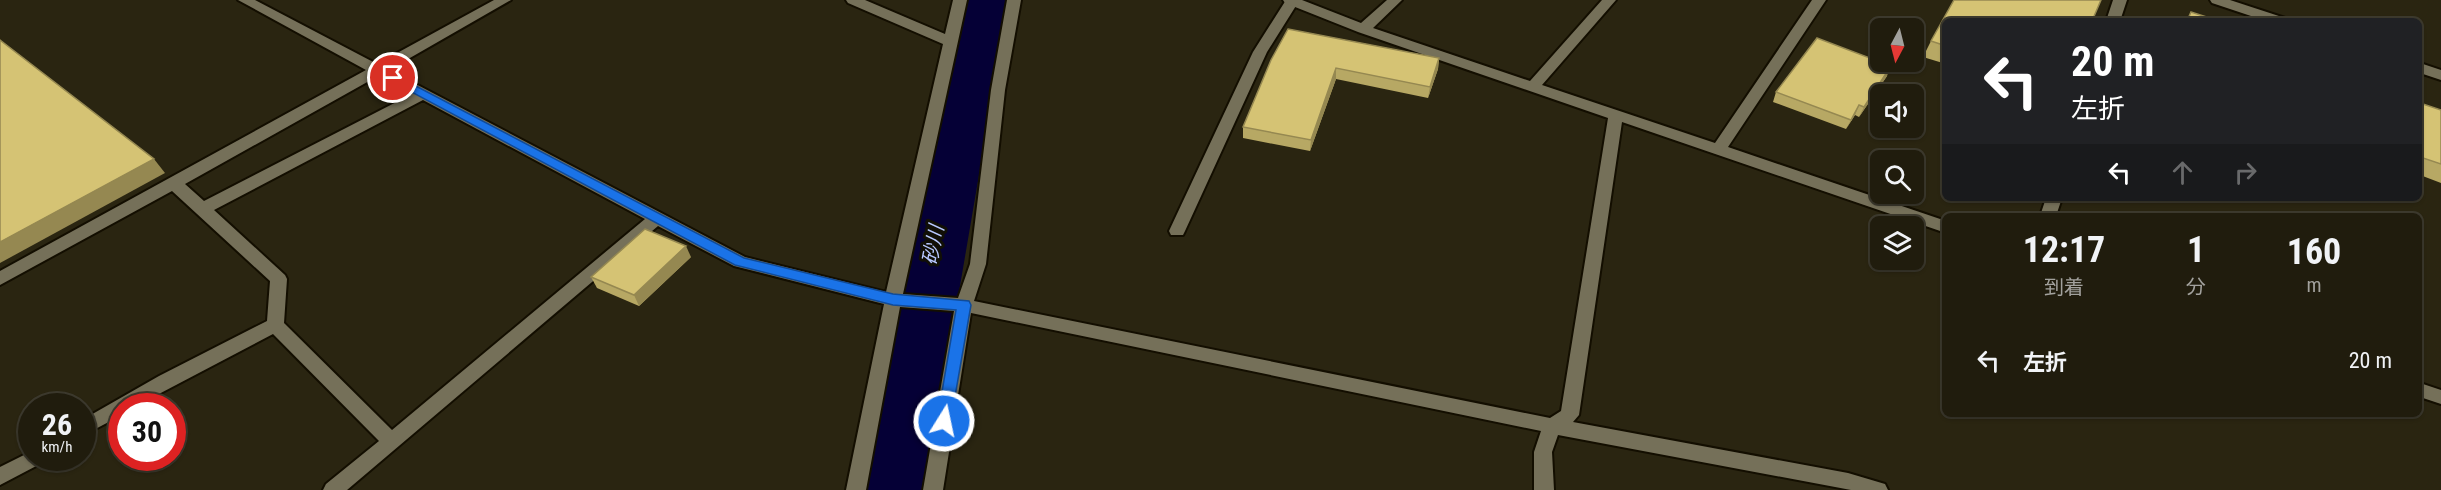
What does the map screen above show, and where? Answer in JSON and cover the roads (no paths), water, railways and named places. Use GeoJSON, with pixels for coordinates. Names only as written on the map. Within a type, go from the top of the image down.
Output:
{"type":"FeatureCollection","features":[{"type":"Feature","properties":{"kind":"street"},"geometry":{"type":"LineString","coordinates":[[245,0],[740,262],[893,300],[964,305],[1552,426],[1848,481],[1878,490]]}},
{"type":"Feature","properties":{"kind":"street"},"geometry":{"type":"LineString","coordinates":[[0,279],[504,0]]}},
{"type":"Feature","properties":{"kind":"street"},"geometry":{"type":"LineString","coordinates":[[853,0],[951,42]]}},
{"type":"Feature","properties":{"kind":"street"},"geometry":{"type":"LineString","coordinates":[[856,490],[893,300],[960,0]]}},
{"type":"Feature","properties":{"kind":"street"},"geometry":{"type":"LineString","coordinates":[[933,490],[964,305],[978,264],[998,90],[1014,0]]}},
{"type":"Feature","properties":{"kind":"street"},"geometry":{"type":"LineString","coordinates":[[1177,231],[1260,52],[1291,0],[1363,29],[1942,225]]}},
{"type":"Feature","properties":{"kind":"street"},"geometry":{"type":"LineString","coordinates":[[1363,29],[1395,0]]}},
{"type":"Feature","properties":{"kind":"street"},"geometry":{"type":"LineString","coordinates":[[1533,86],[1609,0]]}},
{"type":"Feature","properties":{"kind":"street"},"geometry":{"type":"LineString","coordinates":[[1719,149],[1819,0]]}},
{"type":"Feature","properties":{"kind":"street"},"geometry":{"type":"LineString","coordinates":[[2114,18],[2120,0]]}},
{"type":"Feature","properties":{"kind":"street"},"geometry":{"type":"LineString","coordinates":[[2217,0],[2271,18]]}},
{"type":"Feature","properties":{"kind":"street"},"geometry":{"type":"LineString","coordinates":[[2422,69],[2441,75]]}},
{"type":"Feature","properties":{"kind":"street"},"geometry":{"type":"LineString","coordinates":[[203,209],[424,94]]}},
{"type":"Feature","properties":{"kind":"street"},"geometry":{"type":"LineString","coordinates":[[1544,490],[1543,452],[1552,426],[1570,415],[1616,115]]}},
{"type":"Feature","properties":{"kind":"street"},"geometry":{"type":"LineString","coordinates":[[175,184],[279,279],[275,326]]}},
{"type":"Feature","properties":{"kind":"street"},"geometry":{"type":"LineString","coordinates":[[333,490],[657,218]]}},
{"type":"Feature","properties":{"kind":"street"},"geometry":{"type":"LineString","coordinates":[[96,421],[165,381],[275,326]]}},
{"type":"Feature","properties":{"kind":"street"},"geometry":{"type":"LineString","coordinates":[[275,326],[391,441]]}},
{"type":"Feature","properties":{"kind":"street"},"geometry":{"type":"LineString","coordinates":[[2422,391],[2441,397]]}},
{"type":"Feature","properties":{"kind":"street"},"geometry":{"type":"LineString","coordinates":[[0,477],[18,467]]}},
{"type":"Feature","properties":{"kind":"waterway","name":"砂川"},"geometry":{"type":"LineString","coordinates":[[885,490],[981,0]]}}]}
